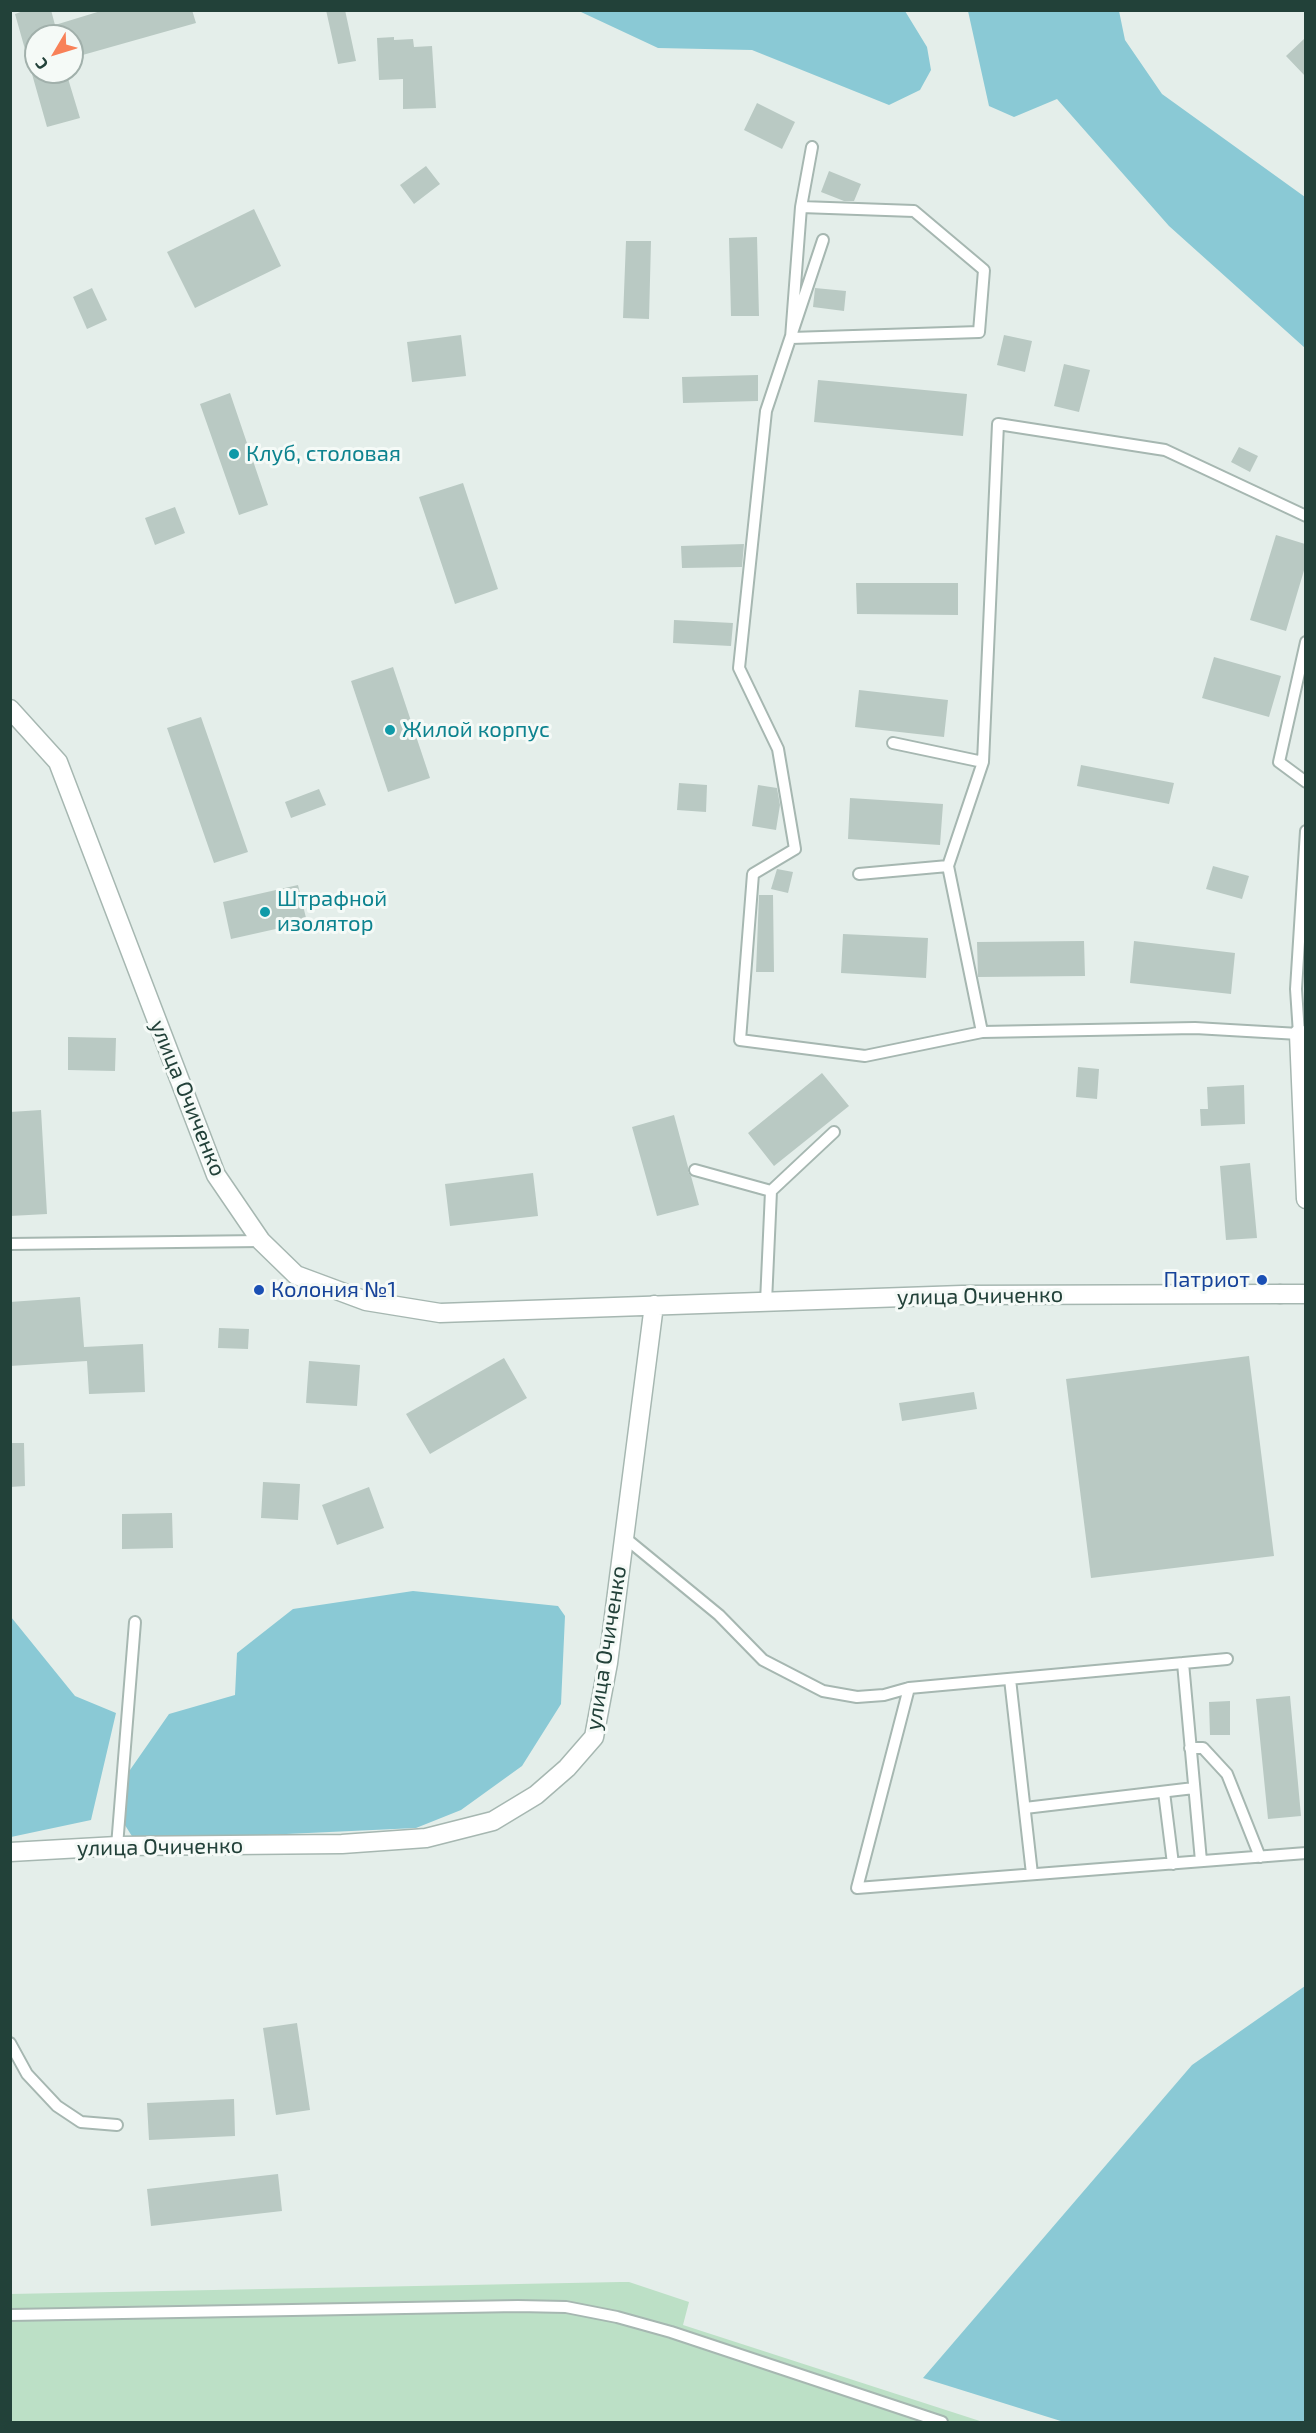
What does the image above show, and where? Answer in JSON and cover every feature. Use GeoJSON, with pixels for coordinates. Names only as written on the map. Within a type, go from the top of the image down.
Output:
{"type":"FeatureCollection","features":[{"type":"Feature","properties":{"kind":"street","name":"улица Очиченко"},"geometry":{"type":"LineString","coordinates":[[10,709],[58,762],[216,1175],[261,1241],[296,1275],[366,1300],[440,1313],[962,1295],[1305,1294]]}},
{"type":"Feature","properties":{"kind":"street"},"geometry":{"type":"LineString","coordinates":[[1299,1034],[1303,1063],[1305,1199]]}},
{"type":"Feature","properties":{"kind":"street","name":"улица Очиченко"},"geometry":{"type":"LineString","coordinates":[[10,1852],[117,1846],[342,1844],[426,1838],[493,1821],[536,1795],[567,1768],[594,1737],[608,1663],[654,1305]]}},
{"type":"Feature","properties":{"kind":"lane"},"geometry":{"type":"LineString","coordinates":[[791,338],[801,207],[812,147]]}},
{"type":"Feature","properties":{"kind":"lane"},"geometry":{"type":"LineString","coordinates":[[791,338],[979,332],[984,270],[914,211],[801,207]]}},
{"type":"Feature","properties":{"kind":"lane"},"geometry":{"type":"LineString","coordinates":[[824,240],[766,411],[739,668],[778,749],[795,849],[753,874],[740,1040],[865,1056],[982,1032],[1195,1028],[1299,1034],[1296,989],[1305,831]]}},
{"type":"Feature","properties":{"kind":"lane"},"geometry":{"type":"LineString","coordinates":[[982,1032],[948,866],[983,762],[998,424],[1165,450],[1305,516]]}},
{"type":"Feature","properties":{"kind":"lane"},"geometry":{"type":"LineString","coordinates":[[1305,642],[1279,762],[1305,782]]}},
{"type":"Feature","properties":{"kind":"lane"},"geometry":{"type":"LineString","coordinates":[[893,743],[983,762]]}},
{"type":"Feature","properties":{"kind":"lane"},"geometry":{"type":"LineString","coordinates":[[859,874],[948,866]]}},
{"type":"Feature","properties":{"kind":"lane"},"geometry":{"type":"LineString","coordinates":[[766,1302],[771,1191],[834,1132]]}},
{"type":"Feature","properties":{"kind":"lane"},"geometry":{"type":"LineString","coordinates":[[695,1170],[771,1191]]}},
{"type":"Feature","properties":{"kind":"lane"},"geometry":{"type":"LineString","coordinates":[[10,1244],[261,1241]]}},
{"type":"Feature","properties":{"kind":"lane"},"geometry":{"type":"LineString","coordinates":[[624,1537],[719,1615],[764,1660],[823,1691],[857,1697],[884,1695],[909,1688],[1227,1659]]}},
{"type":"Feature","properties":{"kind":"lane"},"geometry":{"type":"LineString","coordinates":[[117,1846],[135,1622]]}},
{"type":"Feature","properties":{"kind":"lane"},"geometry":{"type":"LineString","coordinates":[[1183,1663],[1201,1862]]}},
{"type":"Feature","properties":{"kind":"lane"},"geometry":{"type":"LineString","coordinates":[[1010,1679],[1032,1874]]}},
{"type":"Feature","properties":{"kind":"lane"},"geometry":{"type":"LineString","coordinates":[[909,1688],[857,1888],[1305,1853]]}},
{"type":"Feature","properties":{"kind":"lane"},"geometry":{"type":"LineString","coordinates":[[1190,1748],[1203,1748],[1227,1774],[1260,1857]]}},
{"type":"Feature","properties":{"kind":"lane"},"geometry":{"type":"LineString","coordinates":[[1025,1808],[1194,1788]]}},
{"type":"Feature","properties":{"kind":"lane"},"geometry":{"type":"LineString","coordinates":[[1164,1792],[1173,1864]]}},
{"type":"Feature","properties":{"kind":"lane"},"geometry":{"type":"LineString","coordinates":[[10,2043],[27,2074],[57,2106],[81,2122],[117,2125]]}},
{"type":"Feature","properties":{"kind":"lane"},"geometry":{"type":"LineString","coordinates":[[10,2315],[566,2307],[617,2317],[671,2332],[942,2422]]}},
{"type":"Feature","properties":{"kind":"green space"},"geometry":{"type":"Polygon","coordinates":[[[629,2282],[689,2302],[683,2325],[983,2422],[11,2422],[10,2294],[629,2282]]]}},
{"type":"Feature","properties":{"kind":"water"},"geometry":{"type":"Polygon","coordinates":[[[905,11],[927,47],[931,70],[920,90],[889,105],[752,50],[658,48],[581,12],[905,11]]]}},
{"type":"Feature","properties":{"kind":"water"},"geometry":{"type":"Polygon","coordinates":[[[968,11],[1119,11],[1125,40],[1162,94],[1305,197],[1305,348],[1169,226],[1057,99],[1014,117],[989,106],[968,11]]]}},
{"type":"Feature","properties":{"kind":"water"},"geometry":{"type":"Polygon","coordinates":[[[413,1591],[558,1606],[565,1616],[561,1704],[522,1766],[461,1810],[416,1828],[135,1841],[123,1822],[123,1780],[169,1714],[235,1695],[237,1653],[293,1609],[413,1591]]]}},
{"type":"Feature","properties":{"kind":"water"},"geometry":{"type":"Polygon","coordinates":[[[11,1617],[75,1696],[116,1713],[91,1820],[11,1837],[11,1617]]]}},
{"type":"Feature","properties":{"kind":"water"},"geometry":{"type":"Polygon","coordinates":[[[1305,1986],[1305,2422],[1064,2422],[923,2378],[1192,2065],[1305,1986]]]}},
{"type":"Feature","properties":{"kind":"building"},"geometry":{"type":"Polygon","coordinates":[[[26,10],[51,10],[55,24],[24,24],[24,46],[15,14],[26,10]]]}},
{"type":"Feature","properties":{"kind":"building"},"geometry":{"type":"Polygon","coordinates":[[[104,10],[192,10],[196,23],[84,55],[84,24],[58,24],[104,10]]]}},
{"type":"Feature","properties":{"kind":"building"},"geometry":{"type":"Polygon","coordinates":[[[326,10],[345,10],[356,61],[338,64],[326,10]]]}},
{"type":"Feature","properties":{"kind":"building"},"geometry":{"type":"Polygon","coordinates":[[[394,37],[394,40],[413,39],[414,47],[432,46],[436,108],[403,109],[403,79],[379,80],[377,38],[394,37]]]}},
{"type":"Feature","properties":{"kind":"building"},"geometry":{"type":"Polygon","coordinates":[[[1305,38],[1305,76],[1286,56],[1305,38]]]}},
{"type":"Feature","properties":{"kind":"building"},"geometry":{"type":"Polygon","coordinates":[[[35,84],[70,84],[80,118],[47,127],[35,84]]]}},
{"type":"Feature","properties":{"kind":"building"},"geometry":{"type":"Polygon","coordinates":[[[757,103],[795,122],[782,149],[744,130],[757,103]]]}},
{"type":"Feature","properties":{"kind":"building"},"geometry":{"type":"Polygon","coordinates":[[[426,166],[440,184],[414,204],[400,185],[426,166]]]}},
{"type":"Feature","properties":{"kind":"building"},"geometry":{"type":"Polygon","coordinates":[[[829,171],[861,184],[854,201],[844,201],[821,192],[829,171]]]}},
{"type":"Feature","properties":{"kind":"building"},"geometry":{"type":"Polygon","coordinates":[[[254,209],[281,266],[195,308],[167,252],[254,209]]]}},
{"type":"Feature","properties":{"kind":"building"},"geometry":{"type":"Polygon","coordinates":[[[757,237],[759,316],[731,316],[729,238],[757,237]]]}},
{"type":"Feature","properties":{"kind":"building"},"geometry":{"type":"Polygon","coordinates":[[[626,241],[651,241],[649,319],[623,318],[626,241]]]}},
{"type":"Feature","properties":{"kind":"building"},"geometry":{"type":"Polygon","coordinates":[[[92,288],[107,320],[87,329],[73,297],[92,288]]]}},
{"type":"Feature","properties":{"kind":"building"},"geometry":{"type":"Polygon","coordinates":[[[815,288],[846,291],[844,311],[813,307],[815,288]]]}},
{"type":"Feature","properties":{"kind":"building"},"geometry":{"type":"Polygon","coordinates":[[[461,335],[466,376],[412,382],[407,342],[461,335]]]}},
{"type":"Feature","properties":{"kind":"building"},"geometry":{"type":"Polygon","coordinates":[[[1004,335],[1032,341],[1025,372],[997,365],[1004,335]]]}},
{"type":"Feature","properties":{"kind":"building"},"geometry":{"type":"Polygon","coordinates":[[[1064,364],[1090,370],[1079,412],[1054,406],[1064,364]]]}},
{"type":"Feature","properties":{"kind":"building"},"geometry":{"type":"Polygon","coordinates":[[[758,375],[758,401],[683,403],[682,377],[758,375]]]}},
{"type":"Feature","properties":{"kind":"building"},"geometry":{"type":"Polygon","coordinates":[[[818,380],[967,394],[963,436],[814,422],[818,380]]]}},
{"type":"Feature","properties":{"kind":"building","name":"Клуб, столовая"},"geometry":{"type":"Polygon","coordinates":[[[230,393],[268,505],[239,515],[200,404],[230,393]]]}},
{"type":"Feature","properties":{"kind":"building"},"geometry":{"type":"Polygon","coordinates":[[[1239,447],[1258,456],[1250,472],[1231,462],[1239,447]]]}},
{"type":"Feature","properties":{"kind":"building"},"geometry":{"type":"Polygon","coordinates":[[[463,483],[498,589],[455,604],[419,497],[463,483]]]}},
{"type":"Feature","properties":{"kind":"building"},"geometry":{"type":"Polygon","coordinates":[[[175,507],[185,533],[155,545],[145,518],[175,507]]]}},
{"type":"Feature","properties":{"kind":"building"},"geometry":{"type":"Polygon","coordinates":[[[1276,535],[1305,544],[1305,567],[1286,631],[1250,620],[1276,535]]]}},
{"type":"Feature","properties":{"kind":"building"},"geometry":{"type":"Polygon","coordinates":[[[744,544],[742,567],[682,568],[681,546],[744,544]]]}},
{"type":"Feature","properties":{"kind":"building"},"geometry":{"type":"Polygon","coordinates":[[[856,583],[958,583],[958,615],[857,614],[856,583]]]}},
{"type":"Feature","properties":{"kind":"building"},"geometry":{"type":"Polygon","coordinates":[[[674,620],[733,623],[731,646],[673,643],[674,620]]]}},
{"type":"Feature","properties":{"kind":"building"},"geometry":{"type":"Polygon","coordinates":[[[1214,657],[1281,676],[1269,717],[1202,698],[1214,657]]]}},
{"type":"Feature","properties":{"kind":"building","name":"Жилой корпус"},"geometry":{"type":"Polygon","coordinates":[[[393,667],[430,778],[388,792],[351,681],[393,667]]]}},
{"type":"Feature","properties":{"kind":"building"},"geometry":{"type":"Polygon","coordinates":[[[859,690],[948,700],[944,737],[855,727],[859,690]]]}},
{"type":"Feature","properties":{"kind":"building"},"geometry":{"type":"Polygon","coordinates":[[[201,717],[248,852],[214,863],[167,728],[201,717]]]}},
{"type":"Feature","properties":{"kind":"building"},"geometry":{"type":"Polygon","coordinates":[[[1081,765],[1174,783],[1169,804],[1077,786],[1081,765]]]}},
{"type":"Feature","properties":{"kind":"building"},"geometry":{"type":"Polygon","coordinates":[[[679,783],[707,785],[706,812],[677,810],[679,783]]]}},
{"type":"Feature","properties":{"kind":"building"},"geometry":{"type":"Polygon","coordinates":[[[758,785],[777,788],[780,805],[776,830],[752,826],[758,785]]]}},
{"type":"Feature","properties":{"kind":"building"},"geometry":{"type":"Polygon","coordinates":[[[319,789],[326,805],[291,818],[285,802],[319,789]]]}},
{"type":"Feature","properties":{"kind":"building"},"geometry":{"type":"Polygon","coordinates":[[[850,798],[943,804],[940,845],[848,839],[850,798]]]}},
{"type":"Feature","properties":{"kind":"building"},"geometry":{"type":"Polygon","coordinates":[[[1213,866],[1249,876],[1242,899],[1206,889],[1213,866]]]}},
{"type":"Feature","properties":{"kind":"building"},"geometry":{"type":"Polygon","coordinates":[[[777,869],[793,872],[788,893],[771,889],[777,869]]]}},
{"type":"Feature","properties":{"kind":"building","name":"Штрафной изолятор"},"geometry":{"type":"Polygon","coordinates":[[[298,885],[307,922],[231,939],[223,902],[298,885]]]}},
{"type":"Feature","properties":{"kind":"building"},"geometry":{"type":"Polygon","coordinates":[[[759,895],[773,895],[774,972],[756,972],[759,895]]]}},
{"type":"Feature","properties":{"kind":"building"},"geometry":{"type":"Polygon","coordinates":[[[843,934],[928,938],[926,978],[841,973],[843,934]]]}},
{"type":"Feature","properties":{"kind":"building"},"geometry":{"type":"Polygon","coordinates":[[[1084,941],[1085,976],[978,977],[977,942],[1084,941]]]}},
{"type":"Feature","properties":{"kind":"building"},"geometry":{"type":"Polygon","coordinates":[[[1134,941],[1235,953],[1231,994],[1130,983],[1134,941]]]}},
{"type":"Feature","properties":{"kind":"building"},"geometry":{"type":"Polygon","coordinates":[[[68,1037],[116,1038],[115,1071],[68,1070],[68,1037]]]}},
{"type":"Feature","properties":{"kind":"building"},"geometry":{"type":"Polygon","coordinates":[[[1078,1067],[1099,1069],[1097,1099],[1076,1097],[1078,1067]]]}},
{"type":"Feature","properties":{"kind":"building"},"geometry":{"type":"Polygon","coordinates":[[[822,1073],[849,1106],[774,1166],[748,1133],[822,1073]]]}},
{"type":"Feature","properties":{"kind":"building"},"geometry":{"type":"Polygon","coordinates":[[[1244,1085],[1245,1124],[1201,1126],[1200,1109],[1208,1109],[1207,1087],[1244,1085]]]}},
{"type":"Feature","properties":{"kind":"building"},"geometry":{"type":"Polygon","coordinates":[[[41,1110],[47,1214],[10,1216],[10,1112],[41,1110]]]}},
{"type":"Feature","properties":{"kind":"building"},"geometry":{"type":"Polygon","coordinates":[[[674,1115],[699,1205],[657,1216],[632,1127],[674,1115]]]}},
{"type":"Feature","properties":{"kind":"building"},"geometry":{"type":"Polygon","coordinates":[[[1250,1163],[1257,1238],[1226,1240],[1220,1166],[1250,1163]]]}},
{"type":"Feature","properties":{"kind":"building"},"geometry":{"type":"Polygon","coordinates":[[[533,1173],[538,1216],[450,1226],[445,1184],[533,1173]]]}},
{"type":"Feature","properties":{"kind":"building"},"geometry":{"type":"Polygon","coordinates":[[[80,1297],[84,1347],[143,1344],[145,1392],[89,1394],[87,1361],[10,1366],[10,1302],[80,1297]]]}},
{"type":"Feature","properties":{"kind":"building"},"geometry":{"type":"Polygon","coordinates":[[[219,1328],[249,1329],[248,1349],[218,1348],[219,1328]]]}},
{"type":"Feature","properties":{"kind":"building"},"geometry":{"type":"Polygon","coordinates":[[[1249,1356],[1274,1556],[1091,1578],[1066,1379],[1249,1356]]]}},
{"type":"Feature","properties":{"kind":"building"},"geometry":{"type":"Polygon","coordinates":[[[504,1358],[527,1398],[430,1454],[406,1414],[504,1358]]]}},
{"type":"Feature","properties":{"kind":"building"},"geometry":{"type":"Polygon","coordinates":[[[309,1361],[360,1365],[357,1406],[306,1403],[309,1361]]]}},
{"type":"Feature","properties":{"kind":"building"},"geometry":{"type":"Polygon","coordinates":[[[974,1392],[977,1409],[902,1421],[899,1403],[974,1392]]]}},
{"type":"Feature","properties":{"kind":"building"},"geometry":{"type":"Polygon","coordinates":[[[10,1443],[24,1443],[25,1486],[10,1487],[10,1443]]]}},
{"type":"Feature","properties":{"kind":"building"},"geometry":{"type":"Polygon","coordinates":[[[263,1482],[300,1484],[298,1520],[261,1518],[263,1482]]]}},
{"type":"Feature","properties":{"kind":"building"},"geometry":{"type":"Polygon","coordinates":[[[369,1487],[384,1528],[337,1545],[322,1505],[369,1487]]]}},
{"type":"Feature","properties":{"kind":"building"},"geometry":{"type":"Polygon","coordinates":[[[172,1513],[173,1548],[122,1549],[122,1514],[172,1513]]]}},
{"type":"Feature","properties":{"kind":"building"},"geometry":{"type":"Polygon","coordinates":[[[1290,1696],[1301,1816],[1268,1819],[1256,1699],[1290,1696]]]}},
{"type":"Feature","properties":{"kind":"building"},"geometry":{"type":"Polygon","coordinates":[[[1230,1701],[1230,1735],[1210,1735],[1209,1702],[1230,1701]]]}},
{"type":"Feature","properties":{"kind":"building"},"geometry":{"type":"Polygon","coordinates":[[[297,2023],[310,2110],[276,2115],[263,2028],[297,2023]]]}},
{"type":"Feature","properties":{"kind":"building"},"geometry":{"type":"Polygon","coordinates":[[[234,2099],[235,2136],[149,2140],[147,2103],[234,2099]]]}},
{"type":"Feature","properties":{"kind":"building"},"geometry":{"type":"Polygon","coordinates":[[[278,2174],[282,2211],[151,2226],[147,2189],[278,2174]]]}},
{"type":"Feature","properties":{"kind":"place","name":"Клуб, столовая"},"geometry":{"type":"Point","coordinates":[234,454]}},
{"type":"Feature","properties":{"kind":"place","name":"Жилой корпус"},"geometry":{"type":"Point","coordinates":[390,730]}},
{"type":"Feature","properties":{"kind":"place","name":"Штрафной изолятор"},"geometry":{"type":"Point","coordinates":[265,912]}},
{"type":"Feature","properties":{"kind":"place","name":"Патриот"},"geometry":{"type":"Point","coordinates":[1262,1280]}},
{"type":"Feature","properties":{"kind":"place","name":"Колония №1"},"geometry":{"type":"Point","coordinates":[259,1290]}}]}
